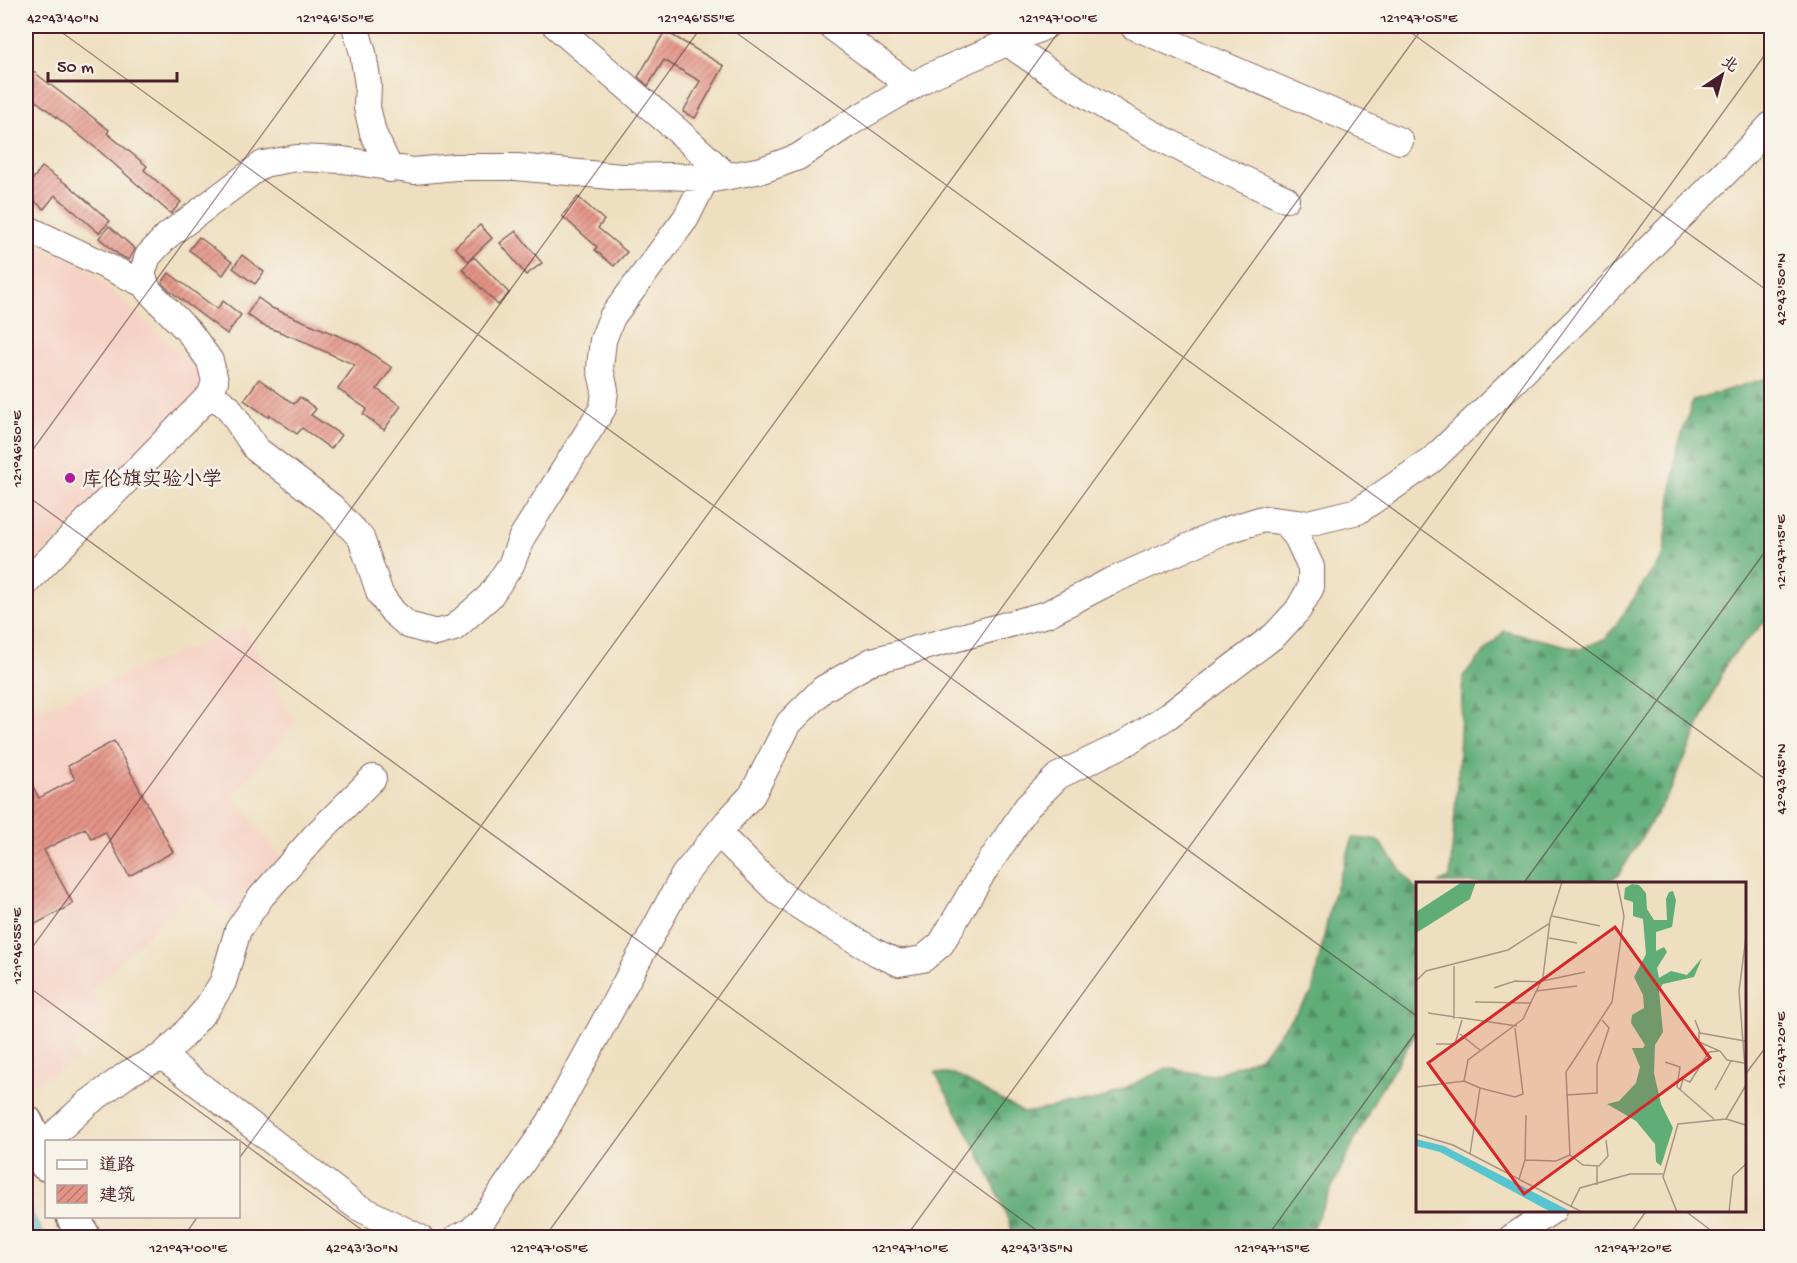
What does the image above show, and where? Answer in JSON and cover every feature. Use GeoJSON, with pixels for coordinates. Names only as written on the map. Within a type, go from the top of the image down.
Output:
{"type":"FeatureCollection","features":[{"type":"Feature","properties":{"kind":"main road"},"geometry":{"type":"LineString","coordinates":[[74,1218],[84,1238]]}},
{"type":"Feature","properties":{"kind":"street"},"geometry":{"type":"LineString","coordinates":[[355,26],[363,53],[368,85],[367,107],[373,133],[390,169]]}},
{"type":"Feature","properties":{"kind":"street"},"geometry":{"type":"LineString","coordinates":[[556,26],[678,130],[716,177]]}},
{"type":"Feature","properties":{"kind":"street"},"geometry":{"type":"LineString","coordinates":[[831,26],[912,87]]}},
{"type":"Feature","properties":{"kind":"street"},"geometry":{"type":"LineString","coordinates":[[26,583],[211,394],[215,381],[210,361],[190,333],[148,290],[142,274],[148,255],[167,236],[263,165],[297,158],[343,160],[414,171],[455,166],[516,166],[621,177],[716,177],[762,170],[798,157],[848,124],[930,76],[1046,26]]}},
{"type":"Feature","properties":{"kind":"street"},"geometry":{"type":"LineString","coordinates":[[1133,26],[1400,141]]}},
{"type":"Feature","properties":{"kind":"street"},"geometry":{"type":"LineString","coordinates":[[1007,42],[1036,63],[1142,128],[1225,171],[1286,199]]}},
{"type":"Feature","properties":{"kind":"street"},"geometry":{"type":"LineString","coordinates":[[466,1236],[484,1218],[550,1122],[684,875],[752,795],[789,723],[824,689],[872,662],[1047,614],[1107,583],[1224,531],[1263,519],[1304,524],[1358,511],[1432,460],[1577,320],[1772,124]]}},
{"type":"Feature","properties":{"kind":"street"},"geometry":{"type":"LineString","coordinates":[[211,394],[228,407],[256,449],[332,507],[361,538],[380,594],[393,612],[408,625],[436,633],[454,628],[490,596],[511,565],[522,537],[603,408],[605,390],[600,368],[603,340],[612,317],[716,177]]}},
{"type":"Feature","properties":{"kind":"street"},"geometry":{"type":"LineString","coordinates":[[26,228],[146,285]]}},
{"type":"Feature","properties":{"kind":"street"},"geometry":{"type":"LineString","coordinates":[[718,833],[778,892],[821,920],[877,954],[899,963],[923,959],[941,944],[982,874],[1027,807],[1058,776],[1124,744],[1168,716],[1275,635],[1298,610],[1311,587],[1311,567],[1298,539],[1286,522]]}},
{"type":"Feature","properties":{"kind":"street"},"geometry":{"type":"LineString","coordinates":[[37,1145],[88,1103],[129,1073],[162,1056],[181,1038],[206,1009],[223,982],[238,930],[261,897],[314,837],[373,778]]}},
{"type":"Feature","properties":{"kind":"street"},"geometry":{"type":"LineString","coordinates":[[162,1056],[356,1206],[420,1238]]}},
{"type":"Feature","properties":{"kind":"street"},"geometry":{"type":"LineString","coordinates":[[1511,1238],[1550,1212]]}},
{"type":"Feature","properties":{"kind":"shaded area","name":"库伦旗实验小学"},"geometry":{"type":"Polygon","coordinates":[[[26,246],[78,260],[201,373],[203,387],[26,570],[26,246]]]}},
{"type":"Feature","properties":{"kind":"shaded area"},"geometry":{"type":"Polygon","coordinates":[[[244,626],[295,723],[233,796],[282,857],[232,919],[199,885],[90,991],[109,1022],[71,1043],[79,1060],[35,1084],[26,1065],[26,706],[44,707],[244,626]]]}},
{"type":"Feature","properties":{"kind":"green space"},"geometry":{"type":"Polygon","coordinates":[[[1771,377],[1771,615],[1728,660],[1672,788],[1618,876],[1604,882],[1440,882],[1450,878],[1463,676],[1504,631],[1580,649],[1607,638],[1664,554],[1677,450],[1693,400],[1771,377]]]}},
{"type":"Feature","properties":{"kind":"green space"},"geometry":{"type":"Polygon","coordinates":[[[1353,838],[1378,840],[1416,890],[1416,1034],[1376,1097],[1308,1237],[1014,1237],[989,1173],[935,1073],[954,1074],[1024,1113],[1102,1099],[1167,1068],[1211,1076],[1260,1057],[1312,993],[1332,899],[1353,838]]]}},
{"type":"Feature","properties":{"kind":"water"},"geometry":{"type":"Polygon","coordinates":[[[26,1200],[44,1237],[26,1237],[26,1200]]]}},
{"type":"Feature","properties":{"kind":"building"},"geometry":{"type":"Polygon","coordinates":[[[665,31],[724,66],[695,118],[683,112],[700,81],[664,60],[648,86],[638,77],[665,31]]]}},
{"type":"Feature","properties":{"kind":"building"},"geometry":{"type":"Polygon","coordinates":[[[26,66],[109,130],[107,133],[147,166],[144,170],[181,202],[171,214],[97,149],[26,93],[26,66]]]}},
{"type":"Feature","properties":{"kind":"building"},"geometry":{"type":"Polygon","coordinates":[[[42,167],[71,187],[110,221],[99,233],[55,195],[44,209],[26,194],[26,188],[42,167]]]}},
{"type":"Feature","properties":{"kind":"building"},"geometry":{"type":"Polygon","coordinates":[[[578,197],[604,220],[598,228],[627,252],[614,266],[595,250],[597,247],[562,216],[578,197]]]}},
{"type":"Feature","properties":{"kind":"building"},"geometry":{"type":"Polygon","coordinates":[[[480,225],[492,238],[468,261],[455,247],[480,225]]]}},
{"type":"Feature","properties":{"kind":"building"},"geometry":{"type":"Polygon","coordinates":[[[109,226],[135,249],[129,260],[119,255],[99,238],[109,226]]]}},
{"type":"Feature","properties":{"kind":"building"},"geometry":{"type":"Polygon","coordinates":[[[516,231],[542,263],[526,275],[500,243],[516,231]]]}},
{"type":"Feature","properties":{"kind":"building"},"geometry":{"type":"Polygon","coordinates":[[[199,237],[232,262],[223,275],[189,250],[199,237]]]}},
{"type":"Feature","properties":{"kind":"building"},"geometry":{"type":"Polygon","coordinates":[[[242,255],[264,272],[255,284],[233,268],[242,255]]]}},
{"type":"Feature","properties":{"kind":"building"},"geometry":{"type":"Polygon","coordinates":[[[474,257],[509,293],[498,305],[462,269],[474,257]]]}},
{"type":"Feature","properties":{"kind":"building"},"geometry":{"type":"Polygon","coordinates":[[[169,273],[217,309],[223,301],[241,315],[227,334],[162,283],[169,273]]]}},
{"type":"Feature","properties":{"kind":"building"},"geometry":{"type":"Polygon","coordinates":[[[258,298],[272,308],[358,344],[392,368],[377,389],[401,406],[384,430],[363,414],[367,409],[338,389],[355,365],[262,325],[247,314],[258,298]]]}},
{"type":"Feature","properties":{"kind":"building"},"geometry":{"type":"Polygon","coordinates":[[[259,379],[294,404],[300,397],[316,409],[311,415],[341,435],[331,449],[302,428],[297,434],[244,400],[259,379]]]}},
{"type":"Feature","properties":{"kind":"building"},"geometry":{"type":"Polygon","coordinates":[[[114,741],[173,852],[129,876],[105,832],[92,839],[85,828],[44,850],[73,904],[30,927],[26,918],[26,773],[39,798],[75,779],[68,766],[114,741]]]}},
{"type":"Feature","properties":{"kind":"place","name":"库伦旗实验小学"},"geometry":{"type":"Point","coordinates":[70,478]}}]}
